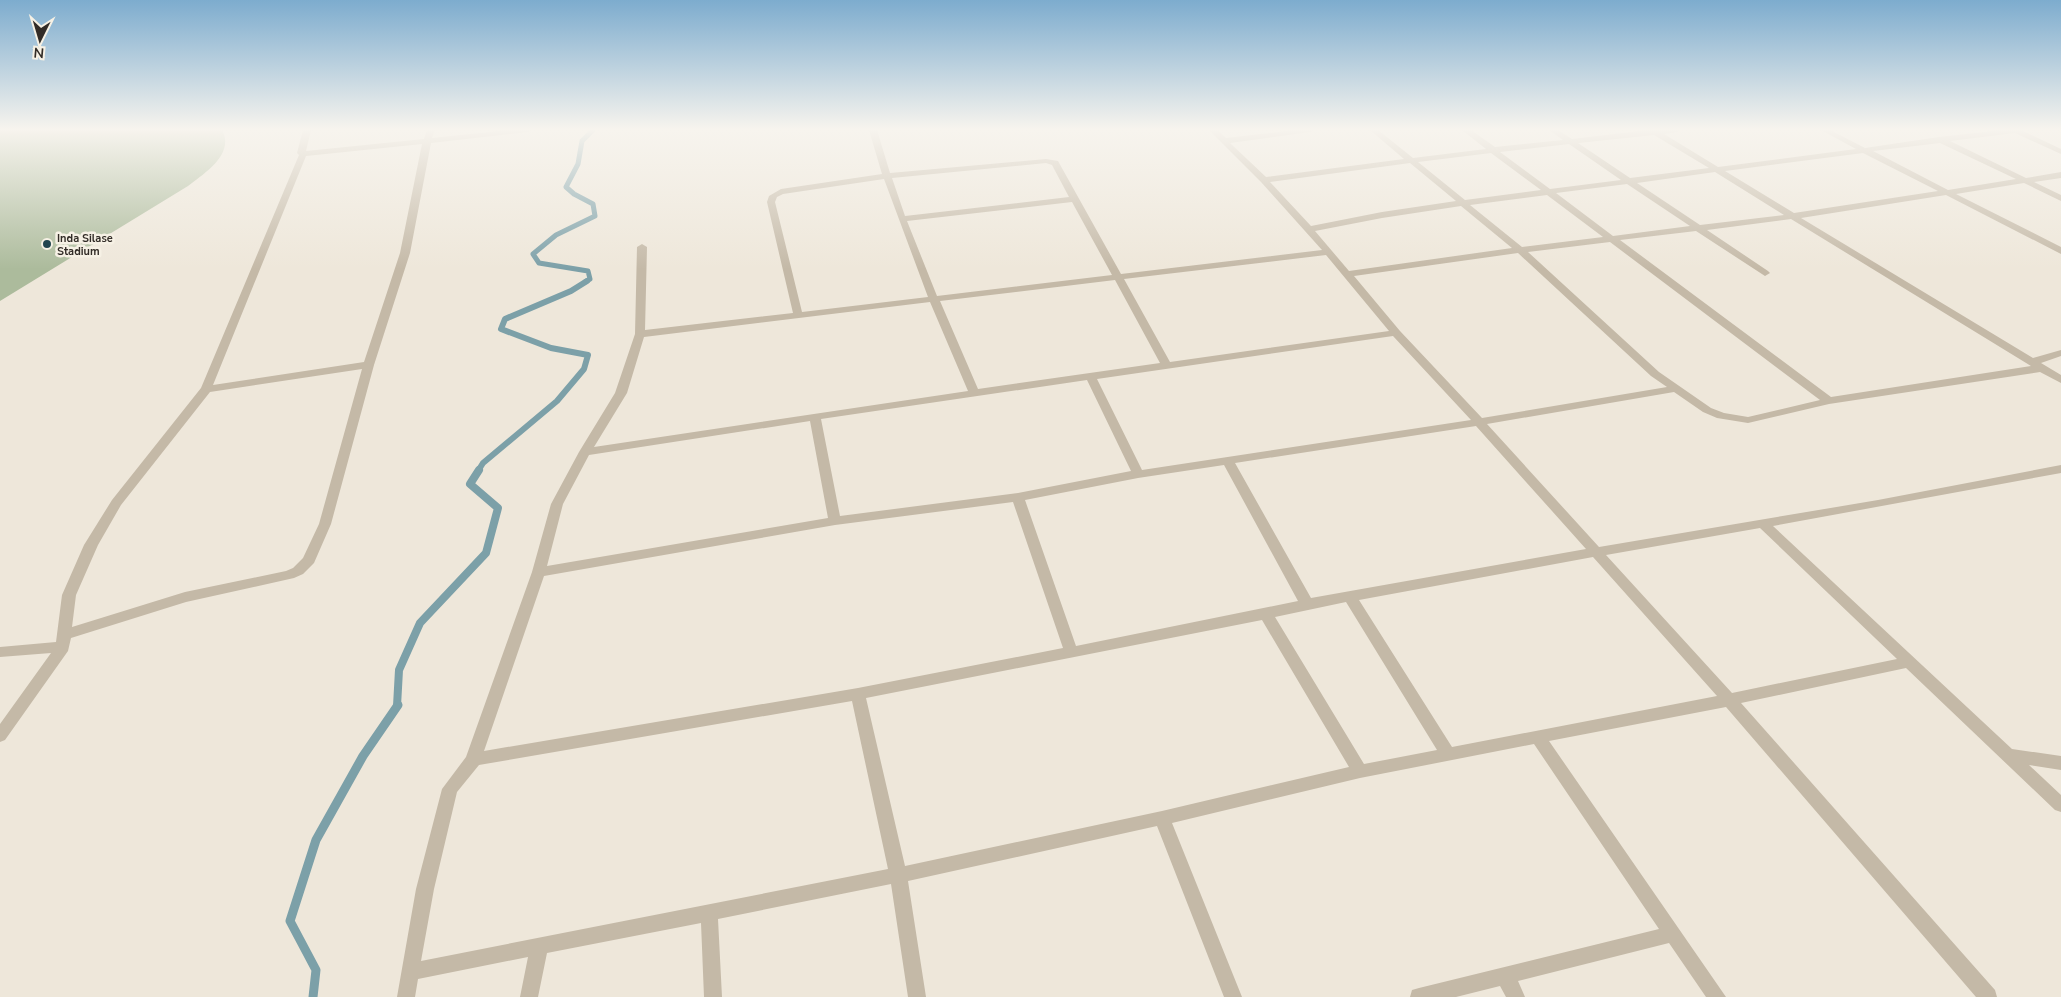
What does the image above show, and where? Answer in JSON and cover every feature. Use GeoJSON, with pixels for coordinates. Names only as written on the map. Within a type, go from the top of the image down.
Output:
{"type":"FeatureCollection","features":[{"type":"Feature","properties":{"kind":"street"},"geometry":{"type":"LineString","coordinates":[[0,736],[64,641],[69,595],[91,545],[116,503],[206,389],[294,177]]}},
{"type":"Feature","properties":{"kind":"street"},"geometry":{"type":"LineString","coordinates":[[0,652],[64,641],[185,597],[289,575],[298,571],[309,560],[325,524],[369,365],[405,253],[420,177]]}},
{"type":"Feature","properties":{"kind":"street"},"geometry":{"type":"LineString","coordinates":[[798,314],[771,202],[773,196],[781,192],[883,177]]}},
{"type":"Feature","properties":{"kind":"street"},"geometry":{"type":"LineString","coordinates":[[886,177],[974,393]]}},
{"type":"Feature","properties":{"kind":"street"},"geometry":{"type":"LineString","coordinates":[[1062,177],[1167,366]]}},
{"type":"Feature","properties":{"kind":"street"},"geometry":{"type":"LineString","coordinates":[[1260,177],[1348,274],[1396,334],[1479,422],[1729,700],[1988,997]]}},
{"type":"Feature","properties":{"kind":"street"},"geometry":{"type":"LineString","coordinates":[[1264,180],[1291,177]]}},
{"type":"Feature","properties":{"kind":"street"},"geometry":{"type":"LineString","coordinates":[[1430,177],[1520,250],[1655,374],[1675,389],[1721,416],[1748,420],[1829,402],[2037,365],[2061,353]]}},
{"type":"Feature","properties":{"kind":"street"},"geometry":{"type":"LineString","coordinates":[[1530,177],[1829,402]]}},
{"type":"Feature","properties":{"kind":"street"},"geometry":{"type":"LineString","coordinates":[[1624,177],[1765,272]]}},
{"type":"Feature","properties":{"kind":"street"},"geometry":{"type":"LineString","coordinates":[[1309,229],[1382,215],[1463,203],[1670,177]]}},
{"type":"Feature","properties":{"kind":"street"},"geometry":{"type":"LineString","coordinates":[[1727,177],[2061,380]]}},
{"type":"Feature","properties":{"kind":"street"},"geometry":{"type":"LineString","coordinates":[[1915,177],[2061,251]]}},
{"type":"Feature","properties":{"kind":"street"},"geometry":{"type":"LineString","coordinates":[[2017,177],[2061,198]]}},
{"type":"Feature","properties":{"kind":"street"},"geometry":{"type":"LineString","coordinates":[[1348,274],[1520,250],[1613,240],[1794,216],[2052,177]]}},
{"type":"Feature","properties":{"kind":"street"},"geometry":{"type":"LineString","coordinates":[[904,219],[1074,198]]}},
{"type":"Feature","properties":{"kind":"street"},"geometry":{"type":"LineString","coordinates":[[472,763],[539,572],[557,504],[584,452],[621,393],[640,334],[642,247]]}},
{"type":"Feature","properties":{"kind":"street"},"geometry":{"type":"LineString","coordinates":[[640,334],[1329,252]]}},
{"type":"Feature","properties":{"kind":"street"},"geometry":{"type":"LineString","coordinates":[[584,452],[815,416],[1396,334]]}},
{"type":"Feature","properties":{"kind":"street"},"geometry":{"type":"LineString","coordinates":[[206,389],[369,365]]}},
{"type":"Feature","properties":{"kind":"street"},"geometry":{"type":"LineString","coordinates":[[1091,378],[1138,474]]}},
{"type":"Feature","properties":{"kind":"street"},"geometry":{"type":"LineString","coordinates":[[539,572],[835,521],[1018,497],[1138,474],[1479,422],[1675,389]]}},
{"type":"Feature","properties":{"kind":"street"},"geometry":{"type":"LineString","coordinates":[[815,416],[835,521]]}},
{"type":"Feature","properties":{"kind":"street"},"geometry":{"type":"LineString","coordinates":[[1227,460],[1307,604]]}},
{"type":"Feature","properties":{"kind":"street"},"geometry":{"type":"LineString","coordinates":[[406,997],[426,889],[450,789],[474,759],[858,694],[1266,614],[1307,604],[1878,504],[2061,469]]}},
{"type":"Feature","properties":{"kind":"street"},"geometry":{"type":"LineString","coordinates":[[1018,497],[1071,652]]}},
{"type":"Feature","properties":{"kind":"street"},"geometry":{"type":"LineString","coordinates":[[1763,524],[1907,662],[2061,804]]}},
{"type":"Feature","properties":{"kind":"street"},"geometry":{"type":"LineString","coordinates":[[1350,597],[1448,753]]}},
{"type":"Feature","properties":{"kind":"street"},"geometry":{"type":"LineString","coordinates":[[1266,614],[1360,771]]}},
{"type":"Feature","properties":{"kind":"street"},"geometry":{"type":"LineString","coordinates":[[411,972],[898,875],[1162,818],[1360,771],[1729,700],[1907,662]]}},
{"type":"Feature","properties":{"kind":"street"},"geometry":{"type":"LineString","coordinates":[[858,694],[898,875],[917,997]]}},
{"type":"Feature","properties":{"kind":"street"},"geometry":{"type":"LineString","coordinates":[[1538,738],[1717,997]]}},
{"type":"Feature","properties":{"kind":"street"},"geometry":{"type":"LineString","coordinates":[[2008,756],[2061,763]]}},
{"type":"Feature","properties":{"kind":"street"},"geometry":{"type":"LineString","coordinates":[[1162,818],[1233,997]]}},
{"type":"Feature","properties":{"kind":"street"},"geometry":{"type":"LineString","coordinates":[[709,913],[713,997]]}},
{"type":"Feature","properties":{"kind":"street"},"geometry":{"type":"LineString","coordinates":[[1419,997],[1672,934]]}},
{"type":"Feature","properties":{"kind":"street"},"geometry":{"type":"LineString","coordinates":[[529,997],[540,946]]}},
{"type":"Feature","properties":{"kind":"street"},"geometry":{"type":"LineString","coordinates":[[1504,975],[1516,997]]}},
{"type":"Feature","properties":{"kind":"green space"},"geometry":{"type":"Polygon","coordinates":[[[0,177],[200,177],[188,186],[0,301],[0,177]]]}},
{"type":"Feature","properties":{"kind":"waterway"},"geometry":{"type":"LineString","coordinates":[[571,177],[566,187],[574,194],[593,204],[595,216],[556,235],[533,254],[539,263],[588,271],[590,279],[585,282]]}},
{"type":"Feature","properties":{"kind":"waterway"},"geometry":{"type":"LineString","coordinates":[[478,471],[483,463],[557,401],[584,369],[588,355],[551,348],[501,329],[505,319],[571,291],[587,281]]}},
{"type":"Feature","properties":{"kind":"waterway"},"geometry":{"type":"LineString","coordinates":[[397,706],[399,670],[420,623],[486,553],[498,508],[470,484],[479,470]]}},
{"type":"Feature","properties":{"kind":"waterway"},"geometry":{"type":"LineString","coordinates":[[313,997],[316,970],[290,921],[316,840],[363,756],[398,705]]}},
{"type":"Feature","properties":{"kind":"place","name":"Inda Silase Stadium"},"geometry":{"type":"Point","coordinates":[47,244]}}]}
